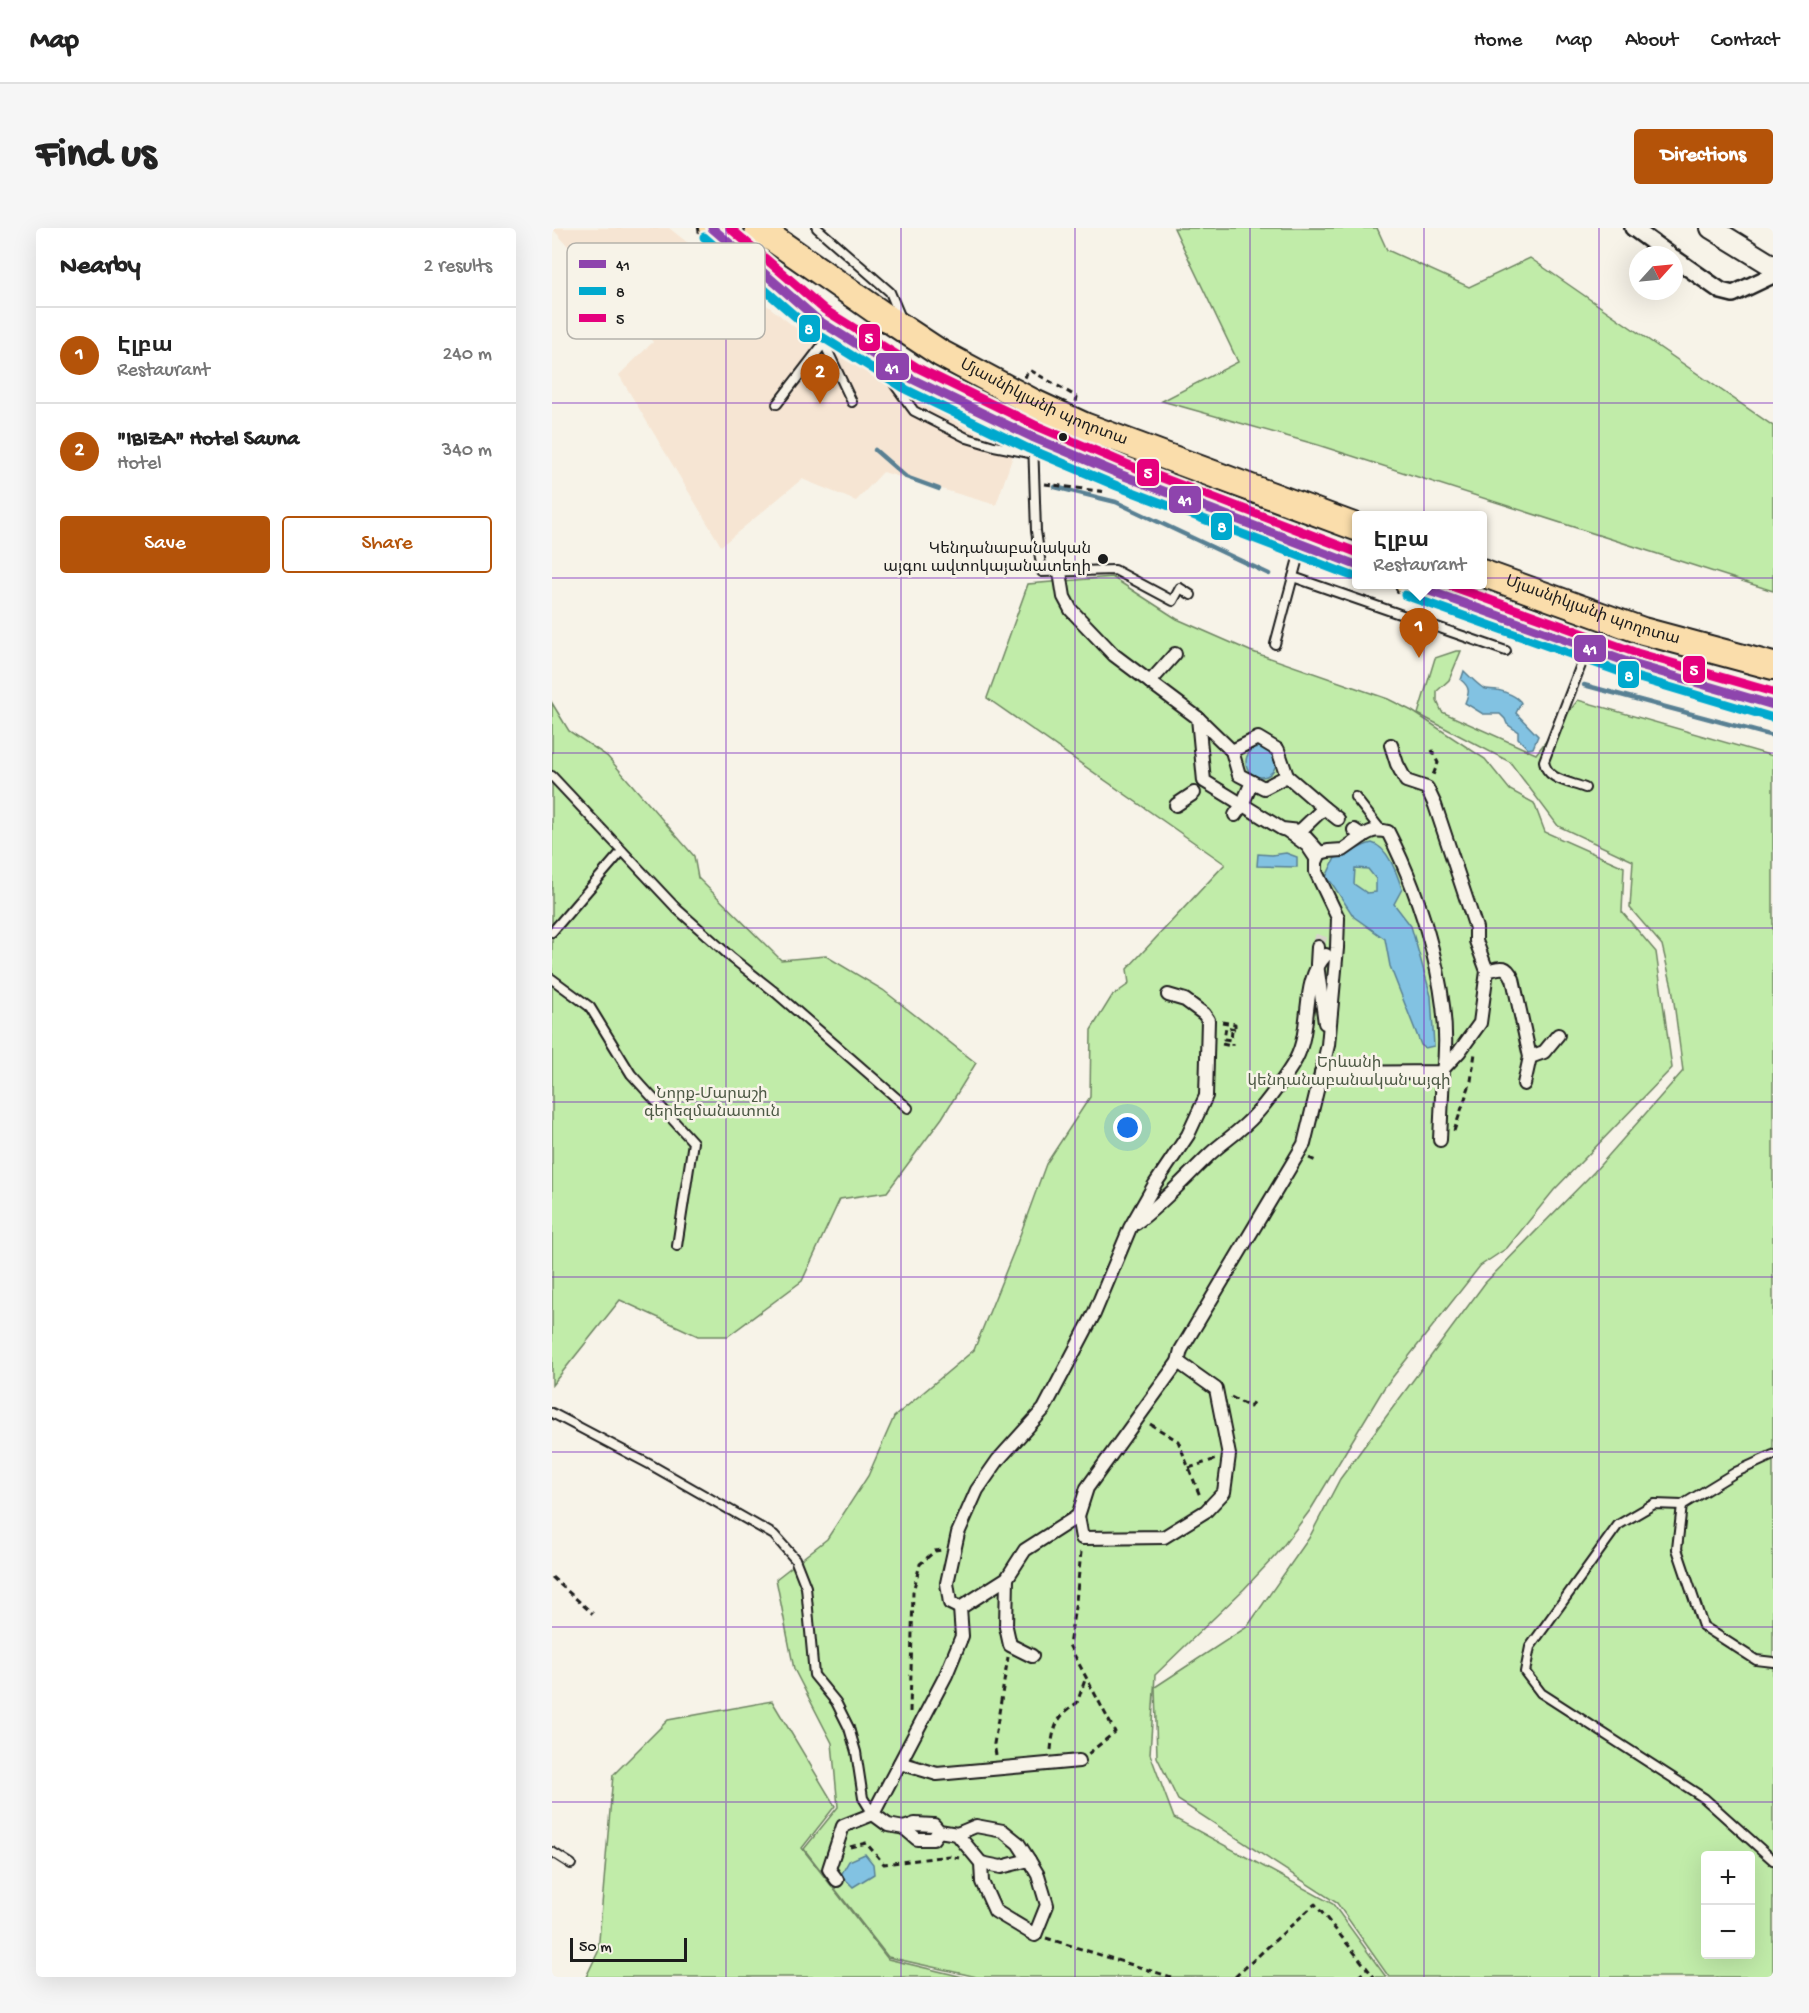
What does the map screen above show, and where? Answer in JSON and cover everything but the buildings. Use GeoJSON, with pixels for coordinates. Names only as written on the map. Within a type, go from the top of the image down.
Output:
{"type":"FeatureCollection","features":[{"type":"Feature","properties":{"kind":"highway","name":"Մյասնիկյանի պողոտա"},"geometry":{"type":"LineString","coordinates":[[712,228],[728,243]]}},
{"type":"Feature","properties":{"kind":"highway","name":"Մյասնիկյանի պողոտա"},"geometry":{"type":"LineString","coordinates":[[758,228],[884,316],[950,358],[1034,403],[1078,423],[1352,526]]}},
{"type":"Feature","properties":{"kind":"highway","name":"Մյասնիկյանի պողոտա"},"geometry":{"type":"LineString","coordinates":[[765,278],[821,331],[870,351],[912,379],[1033,445],[1122,476],[1352,564]]}},
{"type":"Feature","properties":{"kind":"highway","name":"Մյասնիկյանի պողոտա"},"geometry":{"type":"LineString","coordinates":[[1487,575],[1643,631],[1773,666]]}},
{"type":"Feature","properties":{"kind":"highway"},"geometry":{"type":"LineString","coordinates":[[1421,589],[1633,664],[1773,705]]}},
{"type":"Feature","properties":{"kind":"street"},"geometry":{"type":"LineString","coordinates":[[1633,228],[1658,246]]}},
{"type":"Feature","properties":{"kind":"street"},"geometry":{"type":"LineString","coordinates":[[1711,228],[1773,266]]}},
{"type":"Feature","properties":{"kind":"street"},"geometry":{"type":"LineString","coordinates":[[1683,264],[1721,291],[1733,294],[1773,275]]}},
{"type":"Feature","properties":{"kind":"street"},"geometry":{"type":"LineString","coordinates":[[1060,572],[1064,597],[1071,610],[1114,655],[1198,718],[1232,751],[1239,775],[1264,788],[1287,776]]}},
{"type":"Feature","properties":{"kind":"street"},"geometry":{"type":"LineString","coordinates":[[1150,682],[1175,654]]}},
{"type":"Feature","properties":{"kind":"street"},"geometry":{"type":"LineString","coordinates":[[1176,805],[1195,795],[1204,782],[1198,718]]}},
{"type":"Feature","properties":{"kind":"street"},"geometry":{"type":"LineString","coordinates":[[1232,751],[1258,738],[1278,750],[1287,776],[1338,819]]}},
{"type":"Feature","properties":{"kind":"street"},"geometry":{"type":"LineString","coordinates":[[1321,1073],[1443,1071],[1480,1023],[1486,971],[1476,941],[1476,928],[1435,805],[1427,788],[1406,780],[1397,764],[1391,745]]}},
{"type":"Feature","properties":{"kind":"street"},"geometry":{"type":"LineString","coordinates":[[1178,1362],[1216,1389],[1229,1455],[1224,1492],[1206,1511],[1164,1537],[1082,1538],[1078,1516],[1087,1488],[1178,1362],[1181,1350],[1304,1144],[1328,1045],[1338,918],[1319,882],[1316,872],[1318,858],[1302,834],[1282,829],[1239,810],[1204,782]]}},
{"type":"Feature","properties":{"kind":"street"},"geometry":{"type":"LineString","coordinates":[[1239,810],[1252,782]]}},
{"type":"Feature","properties":{"kind":"street"},"geometry":{"type":"LineString","coordinates":[[1302,834],[1324,808]]}},
{"type":"Feature","properties":{"kind":"street"},"geometry":{"type":"LineString","coordinates":[[1318,858],[1328,851],[1343,850],[1359,833],[1380,830],[1388,832],[1404,863],[1421,912],[1441,991],[1446,1050],[1440,1140]]}},
{"type":"Feature","properties":{"kind":"street"},"geometry":{"type":"LineString","coordinates":[[1130,1228],[1160,1205],[1211,1153],[1256,1115],[1296,1059],[1303,1039],[1309,994],[1322,951]]}},
{"type":"Feature","properties":{"kind":"street"},"geometry":{"type":"LineString","coordinates":[[1317,964],[1328,1045]]}},
{"type":"Feature","properties":{"kind":"street"},"geometry":{"type":"LineString","coordinates":[[1486,971],[1503,967],[1509,970],[1513,979],[1530,1057],[1524,1084]]}},
{"type":"Feature","properties":{"kind":"street"},"geometry":{"type":"LineString","coordinates":[[960,1608],[950,1603],[948,1583],[958,1533],[977,1490],[998,1460],[1044,1409],[1094,1314],[1130,1228],[1155,1184],[1188,1135],[1206,1096],[1208,1020],[1204,1014],[1185,1000],[1168,995]]}},
{"type":"Feature","properties":{"kind":"street"},"geometry":{"type":"LineString","coordinates":[[1530,1057],[1544,1052],[1558,1035]]}},
{"type":"Feature","properties":{"kind":"street"},"geometry":{"type":"LineString","coordinates":[[960,1608],[1007,1578],[1025,1550],[1078,1516]]}},
{"type":"Feature","properties":{"kind":"street"},"geometry":{"type":"LineString","coordinates":[[1007,1578],[1006,1627],[1010,1645],[1032,1656]]}},
{"type":"Feature","properties":{"kind":"street"},"geometry":{"type":"LineString","coordinates":[[837,1880],[829,1869],[843,1826],[873,1814],[946,1675],[962,1636],[960,1608]]}},
{"type":"Feature","properties":{"kind":"street"},"geometry":{"type":"LineString","coordinates":[[900,1763],[937,1774],[1079,1761]]}},
{"type":"Feature","properties":{"kind":"street"},"geometry":{"type":"LineString","coordinates":[[873,1814],[888,1825],[904,1828],[917,1839],[933,1839],[939,1831],[957,1834],[976,1826],[1003,1831],[1018,1843],[1038,1875],[1047,1905],[1035,1935],[995,1911],[982,1882],[981,1863],[957,1834]]}},
{"type":"Feature","properties":{"kind":"street"},"geometry":{"type":"LineString","coordinates":[[981,1863],[1001,1867],[1029,1860]]}},
{"type":"Feature","properties":{"kind":"lane"},"geometry":{"type":"LineString","coordinates":[[817,228],[890,292],[907,330]]}},
{"type":"Feature","properties":{"kind":"lane"},"geometry":{"type":"LineString","coordinates":[[821,331],[852,402]]}},
{"type":"Feature","properties":{"kind":"lane"},"geometry":{"type":"LineString","coordinates":[[777,404],[821,331]]}},
{"type":"Feature","properties":{"kind":"lane"},"geometry":{"type":"LineString","coordinates":[[1033,445],[1036,531],[1042,572],[1115,570],[1173,601],[1180,588],[1191,595]]}},
{"type":"Feature","properties":{"kind":"lane"},"geometry":{"type":"LineString","coordinates":[[1275,644],[1301,545]]}},
{"type":"Feature","properties":{"kind":"lane"},"geometry":{"type":"LineString","coordinates":[[1293,577],[1506,651]]}},
{"type":"Feature","properties":{"kind":"lane"},"geometry":{"type":"LineString","coordinates":[[1586,788],[1550,775],[1544,761],[1588,648]]}},
{"type":"Feature","properties":{"kind":"lane"},"geometry":{"type":"LineString","coordinates":[[552,776],[677,909],[908,1108]]}},
{"type":"Feature","properties":{"kind":"lane"},"geometry":{"type":"LineString","coordinates":[[1355,797],[1380,830]]}},
{"type":"Feature","properties":{"kind":"lane"},"geometry":{"type":"LineString","coordinates":[[1282,829],[1318,858]]}},
{"type":"Feature","properties":{"kind":"lane"},"geometry":{"type":"LineString","coordinates":[[552,932],[622,851]]}},
{"type":"Feature","properties":{"kind":"lane"},"geometry":{"type":"LineString","coordinates":[[552,979],[590,1007],[631,1074],[693,1142],[677,1246]]}},
{"type":"Feature","properties":{"kind":"lane"},"geometry":{"type":"LineString","coordinates":[[552,1413],[651,1465],[774,1535],[795,1559],[806,1587],[814,1675],[836,1702],[849,1728],[856,1752],[863,1798],[873,1814]]}},
{"type":"Feature","properties":{"kind":"lane"},"geometry":{"type":"LineString","coordinates":[[1773,1455],[1736,1472],[1682,1505],[1654,1504],[1618,1525],[1530,1647],[1525,1672],[1541,1693],[1704,1798],[1773,1860]]}},
{"type":"Feature","properties":{"kind":"lane"},"geometry":{"type":"LineString","coordinates":[[1682,1505],[1677,1549],[1703,1626],[1756,1660],[1773,1662]]}},
{"type":"Feature","properties":{"kind":"lane"},"geometry":{"type":"LineString","coordinates":[[552,1852],[571,1864]]}},
{"type":"Feature","properties":{"kind":"path"},"geometry":{"type":"LineString","coordinates":[[1025,376],[1030,370],[1077,397],[1075,410]]}},
{"type":"Feature","properties":{"kind":"path"},"geometry":{"type":"LineString","coordinates":[[1035,482],[1112,492]]}},
{"type":"Feature","properties":{"kind":"path"},"geometry":{"type":"LineString","coordinates":[[1427,788],[1438,764],[1432,750]]}},
{"type":"Feature","properties":{"kind":"path"},"geometry":{"type":"LineString","coordinates":[[1440,1140],[1447,1141],[1457,1127],[1471,1081],[1480,1023]]}},
{"type":"Feature","properties":{"kind":"path"},"geometry":{"type":"LineString","coordinates":[[1308,1157],[1318,1162]]}},
{"type":"Feature","properties":{"kind":"path"},"geometry":{"type":"LineString","coordinates":[[1216,1389],[1250,1407],[1253,1402]]}},
{"type":"Feature","properties":{"kind":"path"},"geometry":{"type":"LineString","coordinates":[[1139,1416],[1178,1441],[1206,1511]]}},
{"type":"Feature","properties":{"kind":"path"},"geometry":{"type":"LineString","coordinates":[[1189,1468],[1229,1455]]}},
{"type":"Feature","properties":{"kind":"path"},"geometry":{"type":"LineString","coordinates":[[1079,1761],[1115,1732],[1069,1646],[1082,1538]]}},
{"type":"Feature","properties":{"kind":"path"},"geometry":{"type":"LineString","coordinates":[[909,1713],[913,1592],[920,1564],[935,1551],[956,1548]]}},
{"type":"Feature","properties":{"kind":"path"},"geometry":{"type":"LineString","coordinates":[[552,1577],[593,1614]]}},
{"type":"Feature","properties":{"kind":"path"},"geometry":{"type":"LineString","coordinates":[[996,1756],[994,1744],[1008,1657]]}},
{"type":"Feature","properties":{"kind":"path"},"geometry":{"type":"LineString","coordinates":[[1049,1763],[1053,1729],[1065,1710],[1077,1703],[1086,1677]]}},
{"type":"Feature","properties":{"kind":"path"},"geometry":{"type":"LineString","coordinates":[[860,1845],[866,1843],[884,1864],[949,1856],[981,1863]]}},
{"type":"Feature","properties":{"kind":"path"},"geometry":{"type":"LineString","coordinates":[[1235,1977],[1315,1904],[1374,1977]]}},
{"type":"Feature","properties":{"kind":"path"},"geometry":{"type":"LineString","coordinates":[[1035,1935],[1171,1977]]}},
{"type":"Feature","properties":{"kind":"path"},"geometry":{"type":"LineString","coordinates":[[1358,1977],[1369,1968]]}},
{"type":"Feature","properties":{"kind":"shaded area"},"geometry":{"type":"Polygon","coordinates":[[[552,228],[669,228],[688,243],[567,243],[567,245],[552,228]]]}},
{"type":"Feature","properties":{"kind":"shaded area"},"geometry":{"type":"Polygon","coordinates":[[[765,304],[816,344],[1014,453],[996,505],[883,472],[856,501],[802,479],[721,546],[619,375],[653,342],[650,339],[765,339],[765,304]]]}},
{"type":"Feature","properties":{"kind":"green space"},"geometry":{"type":"Polygon","coordinates":[[[1174,228],[1377,228],[1387,250],[1469,287],[1530,258],[1773,426],[1773,591],[1318,445],[1162,401],[1238,362],[1174,228]]]}},
{"type":"Feature","properties":{"kind":"green space","name":"Երևանի կենդանաբանական այգի"},"geometry":{"type":"Polygon","coordinates":[[[1112,577],[1177,619],[1250,651],[1388,699],[1412,711],[1485,759],[1510,790],[1534,803],[1545,832],[1624,867],[1622,912],[1656,952],[1672,1068],[1554,1190],[1507,1248],[1480,1266],[1384,1388],[1311,1509],[1277,1554],[1155,1675],[1150,1754],[1174,1818],[1333,1904],[1386,1977],[977,1977],[888,1957],[804,1849],[838,1807],[832,1743],[794,1669],[776,1579],[827,1539],[868,1476],[894,1417],[974,1350],[1046,1164],[1090,1097],[1091,1030],[1112,996],[1129,984],[1127,969],[1225,864],[987,698],[1028,584],[1112,577]]]}},
{"type":"Feature","properties":{"kind":"green space"},"geometry":{"type":"Polygon","coordinates":[[[1461,651],[1449,680],[1437,691],[1437,701],[1442,712],[1536,754],[1578,700],[1773,756],[1773,1977],[1389,1977],[1337,1903],[1178,1800],[1157,1757],[1155,1687],[1247,1627],[1309,1538],[1340,1479],[1485,1283],[1594,1172],[1683,1071],[1672,987],[1662,945],[1630,908],[1633,861],[1558,826],[1510,762],[1418,714],[1435,658],[1461,651]]]}},
{"type":"Feature","properties":{"kind":"green space","name":"Նորք-Մարաշի գերեզմանատուն"},"geometry":{"type":"Polygon","coordinates":[[[552,703],[569,731],[607,756],[694,856],[698,878],[781,960],[826,956],[883,990],[976,1063],[942,1118],[887,1192],[840,1199],[802,1281],[728,1336],[698,1336],[620,1300],[552,1385],[552,703]]]}},
{"type":"Feature","properties":{"kind":"green space"},"geometry":{"type":"Polygon","coordinates":[[[772,1701],[835,1806],[802,1848],[888,1959],[963,1977],[586,1977],[598,1952],[613,1775],[668,1720],[772,1701]]]}},
{"type":"Feature","properties":{"kind":"water"},"geometry":{"type":"Polygon","coordinates":[[[1464,671],[1483,688],[1503,692],[1520,701],[1516,713],[1538,736],[1533,748],[1528,749],[1518,738],[1518,732],[1507,724],[1500,714],[1483,714],[1465,703],[1468,691],[1461,680],[1464,671]]]}},
{"type":"Feature","properties":{"kind":"water"},"geometry":{"type":"Polygon","coordinates":[[[1261,747],[1271,752],[1276,762],[1271,772],[1261,777],[1251,772],[1246,762],[1251,752],[1261,747]]]}},
{"type":"Feature","properties":{"kind":"water"},"geometry":{"type":"Polygon","coordinates":[[[1372,843],[1378,846],[1387,855],[1402,889],[1394,904],[1411,926],[1431,996],[1434,1046],[1425,1048],[1421,1045],[1390,966],[1385,939],[1354,917],[1331,882],[1325,879],[1335,858],[1372,843]],[[1355,868],[1354,884],[1367,893],[1376,892],[1376,879],[1368,869],[1355,868]]]}},
{"type":"Feature","properties":{"kind":"water"},"geometry":{"type":"Polygon","coordinates":[[[1286,853],[1297,857],[1297,867],[1257,866],[1258,854],[1286,853]]]}},
{"type":"Feature","properties":{"kind":"water"},"geometry":{"type":"Polygon","coordinates":[[[865,1854],[873,1864],[874,1874],[853,1887],[841,1875],[849,1861],[865,1854]]]}},
{"type":"Feature","properties":{"kind":"waterway"},"geometry":{"type":"LineString","coordinates":[[875,450],[906,477],[939,489]]}},
{"type":"Feature","properties":{"kind":"waterway"},"geometry":{"type":"LineString","coordinates":[[1055,487],[1116,502],[1269,574]]}},
{"type":"Feature","properties":{"kind":"waterway"},"geometry":{"type":"LineString","coordinates":[[1584,685],[1773,736]]}},
{"type":"Feature","properties":{"kind":"tunnel"},"geometry":{"type":"LineString","coordinates":[[1318,947],[1322,934]]}},
{"type":"Feature","properties":{"kind":"transit line","name":"41"},"geometry":{"type":"LineString","coordinates":[[712,228],[729,243]]}},
{"type":"Feature","properties":{"kind":"transit line","name":"5"},"geometry":{"type":"LineString","coordinates":[[730,228],[747,243]]}},
{"type":"Feature","properties":{"kind":"transit line","name":"8"},"geometry":{"type":"LineString","coordinates":[[704,237],[711,243]]}},
{"type":"Feature","properties":{"kind":"transit line","name":"5"},"geometry":{"type":"LineString","coordinates":[[765,258],[825,310],[918,368],[1037,426],[1126,464],[1352,550]]}},
{"type":"Feature","properties":{"kind":"transit line","name":"41"},"geometry":{"type":"LineString","coordinates":[[765,274],[818,320],[912,379],[1032,437],[1122,475],[1352,563]]}},
{"type":"Feature","properties":{"kind":"transit line","name":"8"},"geometry":{"type":"LineString","coordinates":[[765,290],[811,330],[907,390],[1027,448],[1117,486],[1352,576]]}},
{"type":"Feature","properties":{"kind":"transit line","name":"41"},"geometry":{"type":"LineString","coordinates":[[1424,589],[1633,664],[1773,705]]}},
{"type":"Feature","properties":{"kind":"transit line","name":"5"},"geometry":{"type":"LineString","coordinates":[[1460,589],[1637,653],[1773,692]]}},
{"type":"Feature","properties":{"kind":"transit line","name":"8"},"geometry":{"type":"LineString","coordinates":[[1405,595],[1629,675],[1770,717]]}},
{"type":"Feature","properties":{"kind":"place","name":"\"IBIZA\" Hotel Sauna"},"geometry":{"type":"Point","coordinates":[820,404]}},
{"type":"Feature","properties":{"kind":"place","name":"Կենդանաբանական այգու ավտոկայանատեղի"},"geometry":{"type":"Point","coordinates":[1103,559]}},
{"type":"Feature","properties":{"kind":"place","name":"Էլբա"},"geometry":{"type":"Point","coordinates":[1419,658]}}]}
